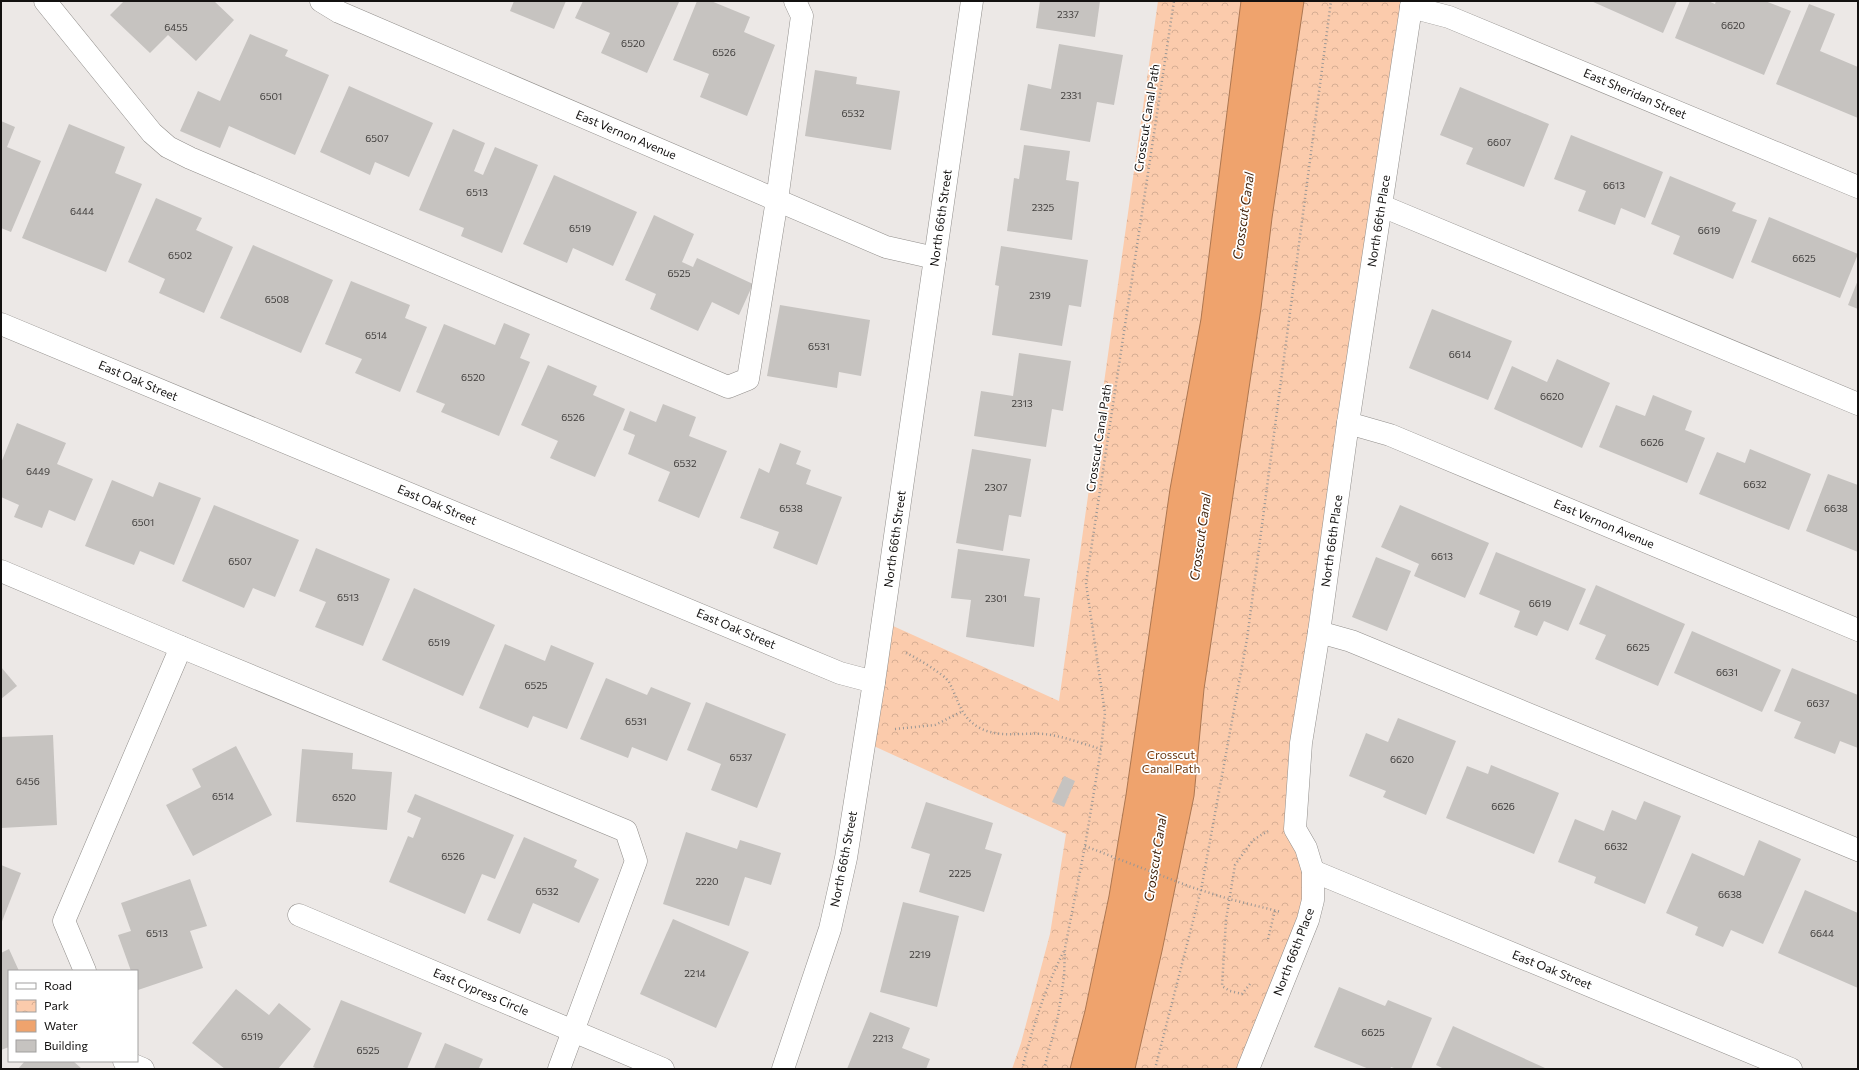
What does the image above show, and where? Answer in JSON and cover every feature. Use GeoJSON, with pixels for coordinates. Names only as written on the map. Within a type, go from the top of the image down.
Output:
{"type":"FeatureCollection","features":[{"type":"Feature","properties":{"kind":"street"},"geometry":{"type":"LineString","coordinates":[[45,1],[152,133],[168,147],[190,158],[728,388],[748,379],[777,200],[802,16],[796,1]]}},
{"type":"Feature","properties":{"kind":"street","name":"East Vernon Avenue"},"geometry":{"type":"LineString","coordinates":[[321,1],[339,12],[886,247],[935,258]]}},
{"type":"Feature","properties":{"kind":"street","name":"North 66th Street"},"geometry":{"type":"LineString","coordinates":[[783,1069],[830,929],[846,858],[880,645],[972,1]]}},
{"type":"Feature","properties":{"kind":"street","name":"East Sheridan Street"},"geometry":{"type":"LineString","coordinates":[[1412,4],[1449,17],[1858,187]]}},
{"type":"Feature","properties":{"kind":"street","name":"North 66th Place"},"geometry":{"type":"LineString","coordinates":[[1248,1069],[1308,920],[1313,900],[1313,871],[1306,848],[1295,828],[1301,743],[1319,632],[1348,423],[1412,4]]}},
{"type":"Feature","properties":{"kind":"street"},"geometry":{"type":"LineString","coordinates":[[1382,206],[1858,404]]}},
{"type":"Feature","properties":{"kind":"street","name":"East Oak Street"},"geometry":{"type":"LineString","coordinates":[[1,324],[840,673],[874,682]]}},
{"type":"Feature","properties":{"kind":"street","name":"East Vernon Avenue"},"geometry":{"type":"LineString","coordinates":[[1348,423],[1390,435],[1858,630]]}},
{"type":"Feature","properties":{"kind":"street"},"geometry":{"type":"LineString","coordinates":[[1,571],[626,831],[636,861],[559,1069]]}},
{"type":"Feature","properties":{"kind":"street"},"geometry":{"type":"LineString","coordinates":[[1319,632],[1352,641],[1858,850]]}},
{"type":"Feature","properties":{"kind":"street"},"geometry":{"type":"LineString","coordinates":[[85,970],[64,921],[181,647]]}},
{"type":"Feature","properties":{"kind":"street","name":"East Oak Street"},"geometry":{"type":"LineString","coordinates":[[1313,871],[1791,1069]]}},
{"type":"Feature","properties":{"kind":"street","name":"East Cypress Circle"},"geometry":{"type":"LineString","coordinates":[[299,915],[663,1069]]}},
{"type":"Feature","properties":{"kind":"street"},"geometry":{"type":"LineString","coordinates":[[126,1062],[143,1069]]}},
{"type":"Feature","properties":{"kind":"path","name":"Crosscut Canal Path"},"geometry":{"type":"LineString","coordinates":[[1044,1069],[1058,1016],[1064,977],[1065,948],[1085,846],[1101,749],[1105,713],[1086,583],[1174,1]]}},
{"type":"Feature","properties":{"kind":"path"},"geometry":{"type":"LineString","coordinates":[[1155,1069],[1201,890],[1247,639],[1331,1]]}},
{"type":"Feature","properties":{"kind":"path"},"geometry":{"type":"LineString","coordinates":[[880,645],[913,656],[948,680],[961,712],[976,726],[988,732],[1005,735],[1045,734],[1101,749]]}},
{"type":"Feature","properties":{"kind":"path"},"geometry":{"type":"LineString","coordinates":[[867,727],[893,729],[935,725],[961,712]]}},
{"type":"Feature","properties":{"kind":"path"},"geometry":{"type":"LineString","coordinates":[[1252,981],[1242,994],[1230,992],[1222,986],[1229,899],[1235,865],[1253,840],[1265,832],[1295,828]]}},
{"type":"Feature","properties":{"kind":"path"},"geometry":{"type":"LineString","coordinates":[[1085,846],[1191,887],[1229,899],[1288,914]]}},
{"type":"Feature","properties":{"kind":"path"},"geometry":{"type":"LineString","coordinates":[[1267,943],[1275,910]]}},
{"type":"Feature","properties":{"kind":"path","name":"Crosscut Canal Path"},"geometry":{"type":"LineString","coordinates":[[1022,1069],[1037,1013],[1051,976],[1065,948]]}},
{"type":"Feature","properties":{"kind":"green space","name":"Crosscut Canal Path"},"geometry":{"type":"Polygon","coordinates":[[[1158,1],[1412,1],[1297,792],[1313,871],[1248,1069],[1012,1069],[1021,1043],[1050,934],[1066,834],[865,742],[882,621],[1059,701],[1158,1]]]}},
{"type":"Feature","properties":{"kind":"water","name":"Crosscut Canal"},"geometry":{"type":"Polygon","coordinates":[[[1241,1],[1304,1],[1272,218],[1261,308],[1204,689],[1194,796],[1162,951],[1135,1069],[1070,1069],[1085,1011],[1109,896],[1126,795],[1170,489],[1201,319],[1241,1]]]}},
{"type":"Feature","properties":{"kind":"building"},"geometry":{"type":"Polygon","coordinates":[[[124,1],[214,1],[234,20],[196,61],[168,35],[150,53],[110,15],[124,1]]]}},
{"type":"Feature","properties":{"kind":"building"},"geometry":{"type":"Polygon","coordinates":[[[514,1],[566,1],[554,29],[510,11],[514,1]]]}},
{"type":"Feature","properties":{"kind":"building"},"geometry":{"type":"Polygon","coordinates":[[[583,1],[679,2],[647,73],[601,53],[610,33],[575,18],[583,1]]]}},
{"type":"Feature","properties":{"kind":"building"},"geometry":{"type":"Polygon","coordinates":[[[697,1],[711,1],[750,17],[744,32],[775,45],[747,116],[700,97],[709,74],[673,60],[697,1]]]}},
{"type":"Feature","properties":{"kind":"building"},"geometry":{"type":"Polygon","coordinates":[[[1040,1],[1100,1],[1095,37],[1036,28],[1040,1]]]}},
{"type":"Feature","properties":{"kind":"building"},"geometry":{"type":"Polygon","coordinates":[[[1591,1],[1677,1],[1663,33],[1591,1]]]}},
{"type":"Feature","properties":{"kind":"building"},"geometry":{"type":"Polygon","coordinates":[[[1690,1],[1708,1],[1715,4],[1716,1],[1765,1],[1791,11],[1764,75],[1675,38],[1690,1]]]}},
{"type":"Feature","properties":{"kind":"building"},"geometry":{"type":"Polygon","coordinates":[[[1809,4],[1835,14],[1820,51],[1858,67],[1858,118],[1776,84],[1809,4]]]}},
{"type":"Feature","properties":{"kind":"building"},"geometry":{"type":"Polygon","coordinates":[[[250,34],[288,50],[285,56],[329,75],[295,155],[229,126],[220,148],[180,131],[198,91],[220,101],[250,34]]]}},
{"type":"Feature","properties":{"kind":"building"},"geometry":{"type":"Polygon","coordinates":[[[1059,44],[1123,55],[1114,105],[1097,102],[1090,142],[1020,130],[1028,84],[1051,89],[1059,44]]]}},
{"type":"Feature","properties":{"kind":"building"},"geometry":{"type":"Polygon","coordinates":[[[815,70],[857,77],[856,84],[900,91],[891,150],[805,136],[815,70]]]}},
{"type":"Feature","properties":{"kind":"building"},"geometry":{"type":"Polygon","coordinates":[[[349,86],[433,123],[409,177],[375,162],[370,175],[320,152],[349,86]]]}},
{"type":"Feature","properties":{"kind":"building"},"geometry":{"type":"Polygon","coordinates":[[[1460,87],[1549,124],[1524,187],[1466,164],[1473,148],[1440,135],[1460,87]]]}},
{"type":"Feature","properties":{"kind":"building"},"geometry":{"type":"Polygon","coordinates":[[[1,121],[15,127],[7,147],[41,161],[11,232],[1,228],[1,121]]]}},
{"type":"Feature","properties":{"kind":"building"},"geometry":{"type":"Polygon","coordinates":[[[69,124],[125,147],[115,173],[142,184],[106,272],[22,238],[69,124]]]}},
{"type":"Feature","properties":{"kind":"building"},"geometry":{"type":"Polygon","coordinates":[[[453,129],[485,143],[474,171],[483,175],[495,147],[538,165],[502,253],[461,236],[464,228],[419,210],[453,129]]]}},
{"type":"Feature","properties":{"kind":"building"},"geometry":{"type":"Polygon","coordinates":[[[1571,135],[1663,172],[1645,218],[1621,208],[1615,225],[1578,211],[1586,191],[1554,179],[1571,135]]]}},
{"type":"Feature","properties":{"kind":"building"},"geometry":{"type":"Polygon","coordinates":[[[1024,145],[1070,151],[1066,180],[1079,182],[1072,240],[1007,231],[1014,178],[1019,179],[1024,145]]]}},
{"type":"Feature","properties":{"kind":"building"},"geometry":{"type":"Polygon","coordinates":[[[554,175],[637,212],[613,266],[573,248],[567,263],[523,244],[554,175]]]}},
{"type":"Feature","properties":{"kind":"building"},"geometry":{"type":"Polygon","coordinates":[[[1670,176],[1736,203],[1732,211],[1757,220],[1733,279],[1673,254],[1680,236],[1651,224],[1670,176]]]}},
{"type":"Feature","properties":{"kind":"building"},"geometry":{"type":"Polygon","coordinates":[[[156,198],[202,218],[196,230],[233,247],[204,313],[159,293],[165,279],[128,262],[156,198]]]}},
{"type":"Feature","properties":{"kind":"building"},"geometry":{"type":"Polygon","coordinates":[[[654,215],[694,234],[682,262],[693,267],[697,258],[753,284],[739,315],[712,302],[698,331],[650,309],[656,294],[625,280],[654,215]]]}},
{"type":"Feature","properties":{"kind":"building"},"geometry":{"type":"Polygon","coordinates":[[[1769,217],[1858,254],[1840,298],[1751,262],[1769,217]]]}},
{"type":"Feature","properties":{"kind":"building"},"geometry":{"type":"Polygon","coordinates":[[[253,245],[333,280],[301,353],[220,318],[253,245]]]}},
{"type":"Feature","properties":{"kind":"building"},"geometry":{"type":"Polygon","coordinates":[[[1001,246],[1088,260],[1081,307],[1069,305],[1062,346],[992,335],[999,286],[995,285],[1001,246]]]}},
{"type":"Feature","properties":{"kind":"building"},"geometry":{"type":"Polygon","coordinates":[[[1858,280],[1858,309],[1848,305],[1858,280]]]}},
{"type":"Feature","properties":{"kind":"building"},"geometry":{"type":"Polygon","coordinates":[[[351,281],[410,305],[405,318],[427,327],[400,392],[355,373],[362,359],[325,344],[351,281]]]}},
{"type":"Feature","properties":{"kind":"building"},"geometry":{"type":"Polygon","coordinates":[[[780,305],[870,320],[861,376],[839,372],[837,388],[767,376],[780,305]]]}},
{"type":"Feature","properties":{"kind":"building"},"geometry":{"type":"Polygon","coordinates":[[[1432,309],[1512,341],[1488,400],[1409,368],[1432,309]]]}},
{"type":"Feature","properties":{"kind":"building"},"geometry":{"type":"Polygon","coordinates":[[[504,323],[530,334],[520,358],[530,362],[499,436],[441,412],[445,404],[416,392],[444,324],[495,345],[504,323]]]}},
{"type":"Feature","properties":{"kind":"building"},"geometry":{"type":"Polygon","coordinates":[[[1019,353],[1071,361],[1063,411],[1052,409],[1046,447],[974,436],[981,391],[1013,396],[1019,353]]]}},
{"type":"Feature","properties":{"kind":"building"},"geometry":{"type":"Polygon","coordinates":[[[1557,359],[1610,383],[1582,448],[1494,409],[1512,366],[1547,382],[1557,359]]]}},
{"type":"Feature","properties":{"kind":"building"},"geometry":{"type":"Polygon","coordinates":[[[548,365],[597,386],[593,395],[625,409],[595,477],[550,458],[558,441],[521,425],[548,365]]]}},
{"type":"Feature","properties":{"kind":"building"},"geometry":{"type":"Polygon","coordinates":[[[1653,395],[1692,411],[1685,430],[1705,438],[1687,483],[1599,447],[1616,405],[1645,416],[1653,395]]]}},
{"type":"Feature","properties":{"kind":"building"},"geometry":{"type":"Polygon","coordinates":[[[663,404],[696,417],[689,436],[727,451],[699,518],[658,501],[670,472],[628,454],[635,435],[623,430],[630,411],[656,422],[663,404]]]}},
{"type":"Feature","properties":{"kind":"building"},"geometry":{"type":"Polygon","coordinates":[[[17,423],[66,443],[57,464],[93,479],[75,521],[49,510],[42,528],[14,517],[19,505],[1,497],[1,463],[17,423]]]}},
{"type":"Feature","properties":{"kind":"building"},"geometry":{"type":"Polygon","coordinates":[[[780,443],[801,451],[796,464],[811,470],[806,484],[842,497],[817,565],[773,548],[779,532],[740,518],[759,468],[769,473],[780,443]]]}},
{"type":"Feature","properties":{"kind":"building"},"geometry":{"type":"Polygon","coordinates":[[[972,449],[1031,459],[1021,517],[1009,515],[1003,551],[956,543],[972,449]]]}},
{"type":"Feature","properties":{"kind":"building"},"geometry":{"type":"Polygon","coordinates":[[[1750,449],[1811,474],[1789,530],[1699,494],[1717,452],[1745,463],[1750,449]]]}},
{"type":"Feature","properties":{"kind":"building"},"geometry":{"type":"Polygon","coordinates":[[[1828,474],[1858,485],[1858,552],[1806,531],[1828,474]]]}},
{"type":"Feature","properties":{"kind":"building"},"geometry":{"type":"Polygon","coordinates":[[[112,480],[153,497],[159,482],[201,498],[174,565],[140,551],[134,565],[85,546],[112,480]]]}},
{"type":"Feature","properties":{"kind":"building"},"geometry":{"type":"Polygon","coordinates":[[[214,505],[299,540],[275,597],[253,588],[244,608],[182,581],[214,505]]]}},
{"type":"Feature","properties":{"kind":"building"},"geometry":{"type":"Polygon","coordinates":[[[1400,505],[1489,543],[1465,598],[1414,576],[1419,564],[1381,547],[1400,505]]]}},
{"type":"Feature","properties":{"kind":"building"},"geometry":{"type":"Polygon","coordinates":[[[316,548],[390,579],[363,646],[315,627],[326,602],[299,591],[316,548]]]}},
{"type":"Feature","properties":{"kind":"building"},"geometry":{"type":"Polygon","coordinates":[[[958,549],[1030,559],[1024,596],[1040,598],[1034,647],[966,637],[971,600],[951,598],[958,549]]]}},
{"type":"Feature","properties":{"kind":"building"},"geometry":{"type":"Polygon","coordinates":[[[1496,552],[1586,589],[1568,631],[1544,621],[1537,636],[1514,627],[1520,611],[1479,594],[1496,552]]]}},
{"type":"Feature","properties":{"kind":"building"},"geometry":{"type":"Polygon","coordinates":[[[1376,557],[1411,571],[1387,631],[1352,617],[1376,557]]]}},
{"type":"Feature","properties":{"kind":"building"},"geometry":{"type":"Polygon","coordinates":[[[1596,585],[1685,624],[1658,686],[1595,659],[1606,635],[1579,624],[1596,585]]]}},
{"type":"Feature","properties":{"kind":"building"},"geometry":{"type":"Polygon","coordinates":[[[414,588],[495,625],[463,696],[382,660],[414,588]]]}},
{"type":"Feature","properties":{"kind":"building"},"geometry":{"type":"Polygon","coordinates":[[[1692,631],[1781,670],[1762,712],[1674,673],[1692,631]]]}},
{"type":"Feature","properties":{"kind":"building"},"geometry":{"type":"Polygon","coordinates":[[[505,644],[545,661],[551,645],[594,663],[567,729],[533,716],[528,728],[479,708],[505,644]]]}},
{"type":"Feature","properties":{"kind":"building"},"geometry":{"type":"Polygon","coordinates":[[[1,667],[17,686],[1,699],[1,667]]]}},
{"type":"Feature","properties":{"kind":"building"},"geometry":{"type":"Polygon","coordinates":[[[1792,668],[1858,695],[1858,748],[1840,741],[1835,754],[1794,738],[1801,722],[1774,711],[1792,668]]]}},
{"type":"Feature","properties":{"kind":"building"},"geometry":{"type":"Polygon","coordinates":[[[606,678],[647,695],[651,687],[691,703],[667,761],[632,747],[628,758],[580,739],[606,678]]]}},
{"type":"Feature","properties":{"kind":"building"},"geometry":{"type":"Polygon","coordinates":[[[706,702],[786,734],[757,808],[711,790],[721,764],[687,750],[706,702]]]}},
{"type":"Feature","properties":{"kind":"building"},"geometry":{"type":"Polygon","coordinates":[[[1398,718],[1456,741],[1426,815],[1383,797],[1386,791],[1349,776],[1366,733],[1388,742],[1398,718]]]}},
{"type":"Feature","properties":{"kind":"building"},"geometry":{"type":"Polygon","coordinates":[[[53,735],[57,825],[1,828],[1,737],[53,735]]]}},
{"type":"Feature","properties":{"kind":"building"},"geometry":{"type":"Polygon","coordinates":[[[236,746],[272,815],[193,856],[166,805],[201,787],[192,769],[236,746]]]}},
{"type":"Feature","properties":{"kind":"building"},"geometry":{"type":"Polygon","coordinates":[[[302,749],[353,753],[352,769],[392,772],[387,830],[296,822],[302,749]]]}},
{"type":"Feature","properties":{"kind":"building"},"geometry":{"type":"Polygon","coordinates":[[[1491,765],[1559,793],[1534,854],[1446,818],[1467,766],[1488,774],[1491,765]]]}},
{"type":"Feature","properties":{"kind":"building"},"geometry":{"type":"Polygon","coordinates":[[[1064,776],[1075,781],[1064,807],[1052,802],[1064,776]]]}},
{"type":"Feature","properties":{"kind":"building"},"geometry":{"type":"Polygon","coordinates":[[[415,794],[514,835],[495,879],[482,874],[465,914],[389,882],[408,836],[413,838],[421,818],[407,812],[415,794]]]}},
{"type":"Feature","properties":{"kind":"building"},"geometry":{"type":"Polygon","coordinates":[[[1644,801],[1681,816],[1645,904],[1594,883],[1596,877],[1558,862],[1575,819],[1604,831],[1612,810],[1636,820],[1644,801]]]}},
{"type":"Feature","properties":{"kind":"building"},"geometry":{"type":"Polygon","coordinates":[[[926,802],[993,823],[985,849],[1002,854],[984,912],[919,892],[930,854],[911,848],[926,802]]]}},
{"type":"Feature","properties":{"kind":"building"},"geometry":{"type":"Polygon","coordinates":[[[686,832],[737,849],[740,840],[781,853],[771,885],[745,877],[729,926],[663,904],[686,832]]]}},
{"type":"Feature","properties":{"kind":"building"},"geometry":{"type":"Polygon","coordinates":[[[524,837],[577,860],[574,867],[599,879],[579,923],[533,903],[520,934],[487,920],[524,837]]]}},
{"type":"Feature","properties":{"kind":"building"},"geometry":{"type":"Polygon","coordinates":[[[1759,840],[1801,859],[1763,944],[1731,930],[1723,947],[1695,935],[1698,927],[1666,913],[1692,853],[1744,876],[1759,840]]]}},
{"type":"Feature","properties":{"kind":"building"},"geometry":{"type":"Polygon","coordinates":[[[1,865],[21,873],[1,924],[1,865]]]}},
{"type":"Feature","properties":{"kind":"building"},"geometry":{"type":"Polygon","coordinates":[[[190,879],[207,926],[190,931],[203,968],[138,990],[138,970],[131,970],[118,935],[131,931],[121,903],[190,879]]]}},
{"type":"Feature","properties":{"kind":"building"},"geometry":{"type":"Polygon","coordinates":[[[1805,890],[1858,913],[1858,988],[1778,953],[1805,890]]]}},
{"type":"Feature","properties":{"kind":"building"},"geometry":{"type":"Polygon","coordinates":[[[903,902],[959,916],[937,1007],[880,992],[903,902]]]}},
{"type":"Feature","properties":{"kind":"building"},"geometry":{"type":"Polygon","coordinates":[[[673,919],[749,952],[716,1028],[640,994],[673,919]]]}},
{"type":"Feature","properties":{"kind":"building"},"geometry":{"type":"Polygon","coordinates":[[[9,949],[19,970],[8,970],[8,1047],[1,1050],[1,953],[9,949]]]}},
{"type":"Feature","properties":{"kind":"building"},"geometry":{"type":"Polygon","coordinates":[[[1339,987],[1385,1006],[1388,1000],[1432,1018],[1411,1069],[1397,1069],[1391,1067],[1390,1069],[1369,1069],[1314,1047],[1339,987]]]}},
{"type":"Feature","properties":{"kind":"building"},"geometry":{"type":"Polygon","coordinates":[[[236,989],[269,1015],[279,1003],[311,1029],[278,1069],[225,1069],[192,1043],[236,989]]]}},
{"type":"Feature","properties":{"kind":"building"},"geometry":{"type":"Polygon","coordinates":[[[341,1000],[422,1033],[407,1069],[318,1069],[313,1067],[341,1000]]]}},
{"type":"Feature","properties":{"kind":"building"},"geometry":{"type":"Polygon","coordinates":[[[870,1012],[910,1028],[902,1048],[930,1059],[926,1069],[847,1069],[870,1012]]]}},
{"type":"Feature","properties":{"kind":"building"},"geometry":{"type":"Polygon","coordinates":[[[1453,1026],[1545,1069],[1444,1069],[1436,1065],[1453,1026]]]}},
{"type":"Feature","properties":{"kind":"building"},"geometry":{"type":"Polygon","coordinates":[[[445,1043],[483,1059],[479,1068],[483,1069],[434,1069],[445,1043]]]}},
{"type":"Feature","properties":{"kind":"building"},"geometry":{"type":"Polygon","coordinates":[[[24,1062],[74,1062],[82,1069],[18,1069],[24,1062]]]}}]}
